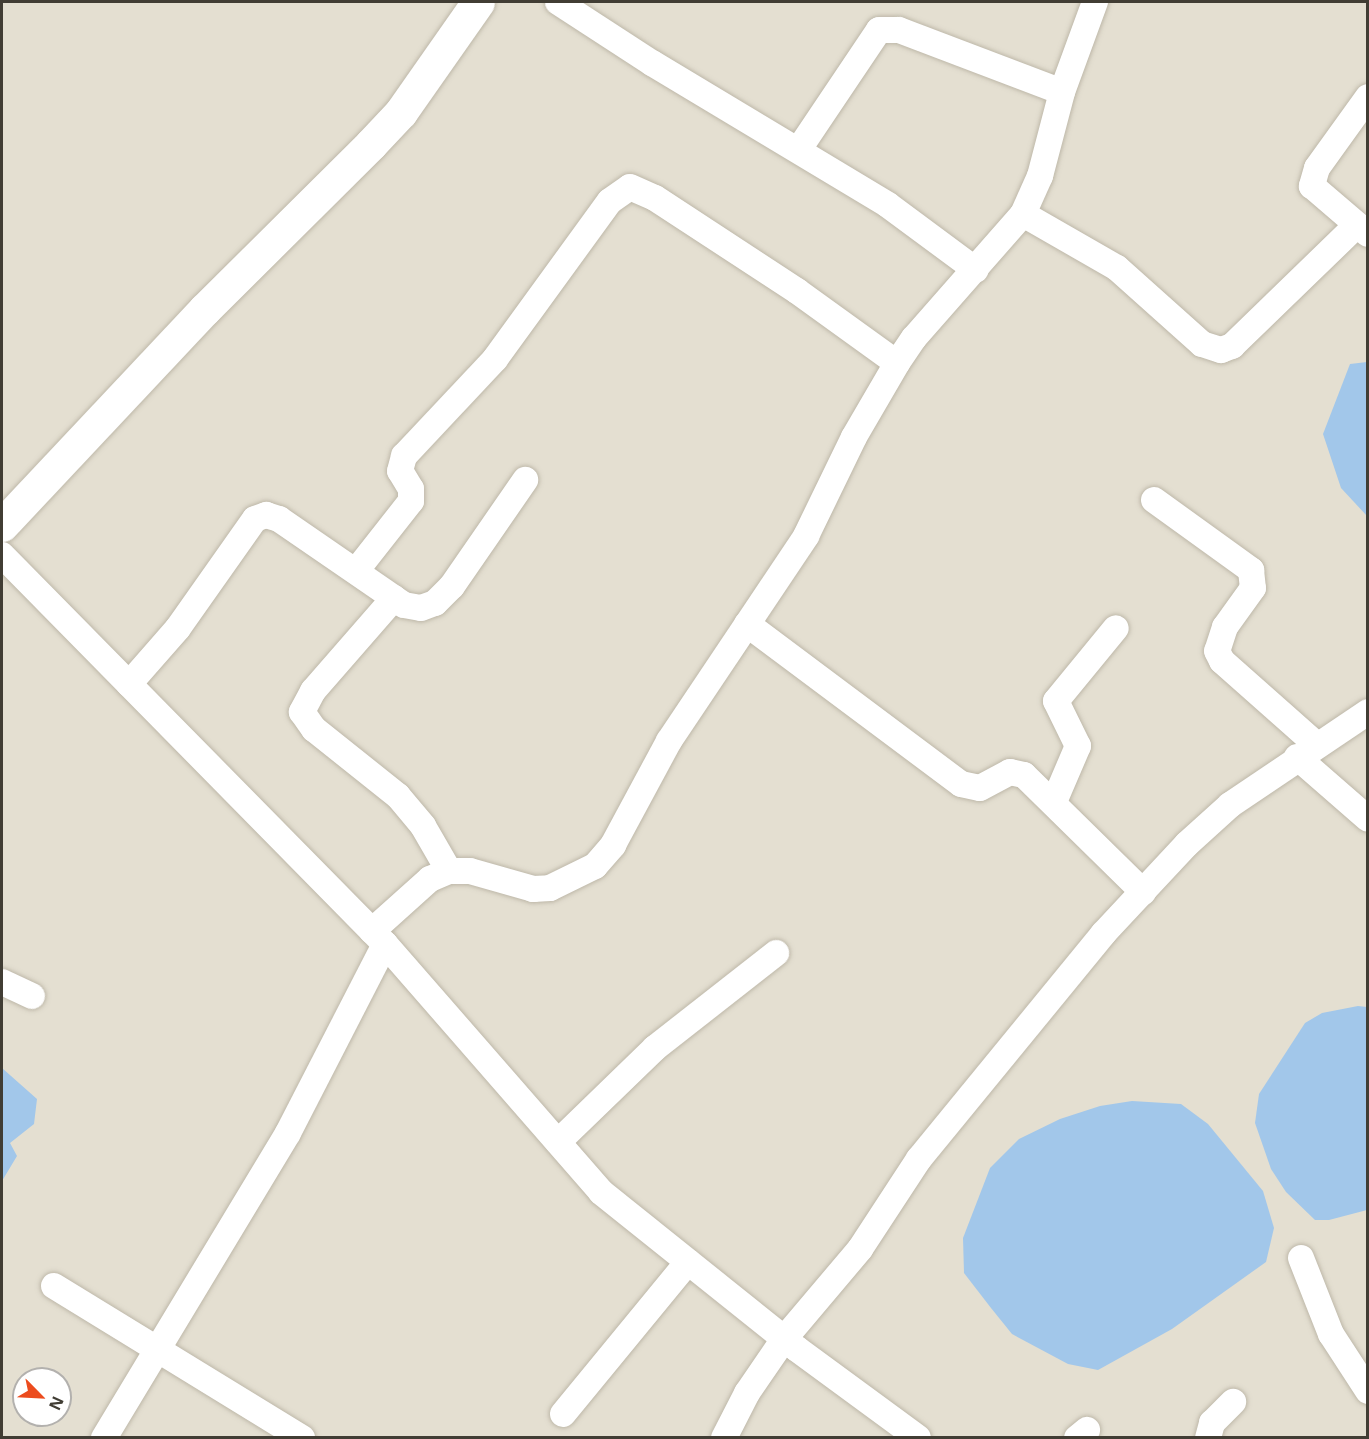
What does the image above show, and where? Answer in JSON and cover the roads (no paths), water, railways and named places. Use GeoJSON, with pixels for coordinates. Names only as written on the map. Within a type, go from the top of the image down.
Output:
{"type":"FeatureCollection","features":[{"type":"Feature","properties":{"kind":"street"},"geometry":{"type":"LineString","coordinates":[[2,525],[204,310],[371,144],[400,112],[478,2]]}},
{"type":"Feature","properties":{"kind":"street"},"geometry":{"type":"LineString","coordinates":[[558,2],[652,63],[799,149],[910,219],[976,270]]}},
{"type":"Feature","properties":{"kind":"street"},"geometry":{"type":"LineString","coordinates":[[104,1437],[288,1133],[378,938],[430,879],[449,871],[470,871],[533,889],[550,888],[595,866],[613,845],[669,741],[806,536],[854,437],[897,363],[914,338],[1023,214],[1040,176],[1062,92],[1095,2]]}},
{"type":"Feature","properties":{"kind":"street"},"geometry":{"type":"LineString","coordinates":[[799,149],[879,30],[899,30],[1062,92]]}},
{"type":"Feature","properties":{"kind":"street"},"geometry":{"type":"LineString","coordinates":[[1023,214],[1117,268],[1202,344],[1221,350],[1232,346],[1362,230],[1312,186],[1317,168],[1368,97]]}},
{"type":"Feature","properties":{"kind":"street"},"geometry":{"type":"LineString","coordinates":[[356,571],[411,501],[411,489],[400,471],[404,456],[495,359],[610,201],[630,186],[655,198],[796,291],[897,363]]}},
{"type":"Feature","properties":{"kind":"street"},"geometry":{"type":"LineString","coordinates":[[129,684],[178,628],[255,519],[266,515],[279,519],[411,608],[435,603],[452,586],[525,480]]}},
{"type":"Feature","properties":{"kind":"street"},"geometry":{"type":"LineString","coordinates":[[1154,500],[1251,570],[1253,588],[1225,627],[1217,651],[1222,661],[1368,819]]}},
{"type":"Feature","properties":{"kind":"street"},"geometry":{"type":"LineString","coordinates":[[2,555],[378,938],[602,1192],[784,1339],[918,1437]]}},
{"type":"Feature","properties":{"kind":"street"},"geometry":{"type":"LineString","coordinates":[[394,598],[313,691],[302,712],[314,729],[398,796],[423,826],[449,871]]}},
{"type":"Feature","properties":{"kind":"street"},"geometry":{"type":"LineString","coordinates":[[747,624],[961,784],[980,788],[1017,772],[1054,802],[1143,892]]}},
{"type":"Feature","properties":{"kind":"street"},"geometry":{"type":"LineString","coordinates":[[1054,802],[1078,746],[1056,701],[1116,628]]}},
{"type":"Feature","properties":{"kind":"street"},"geometry":{"type":"LineString","coordinates":[[724,1437],[747,1393],[784,1339],[860,1249],[919,1159],[972,1091],[1143,892],[1230,805],[1368,712]]}},
{"type":"Feature","properties":{"kind":"street"},"geometry":{"type":"LineString","coordinates":[[558,1143],[663,1042],[776,953]]}},
{"type":"Feature","properties":{"kind":"street"},"geometry":{"type":"LineString","coordinates":[[2,982],[32,996]]}},
{"type":"Feature","properties":{"kind":"street"},"geometry":{"type":"LineString","coordinates":[[1301,1258],[1331,1334],[1368,1391]]}},
{"type":"Feature","properties":{"kind":"street"},"geometry":{"type":"LineString","coordinates":[[563,1413],[688,1262]]}},
{"type":"Feature","properties":{"kind":"street"},"geometry":{"type":"LineString","coordinates":[[54,1286],[159,1346],[302,1437]]}},
{"type":"Feature","properties":{"kind":"street"},"geometry":{"type":"LineString","coordinates":[[1208,1437],[1212,1423],[1233,1402]]}},
{"type":"Feature","properties":{"kind":"water"},"geometry":{"type":"Polygon","coordinates":[[[1368,362],[1367,516],[1341,488],[1323,434],[1350,364],[1368,362]]]}},
{"type":"Feature","properties":{"kind":"water"},"geometry":{"type":"Polygon","coordinates":[[[1358,1006],[1367,1007],[1367,1210],[1329,1220],[1315,1220],[1286,1192],[1271,1169],[1255,1123],[1259,1094],[1305,1023],[1322,1013],[1358,1006]]]}},
{"type":"Feature","properties":{"kind":"water"},"geometry":{"type":"Polygon","coordinates":[[[2,1068],[37,1099],[34,1124],[10,1143],[17,1156],[2,1181],[2,1068]]]}},
{"type":"Feature","properties":{"kind":"water"},"geometry":{"type":"Polygon","coordinates":[[[1132,1101],[1181,1104],[1208,1124],[1263,1191],[1274,1228],[1266,1262],[1172,1329],[1098,1370],[1068,1364],[1012,1334],[964,1273],[963,1238],[990,1168],[1019,1139],[1060,1119],[1100,1106],[1132,1101]]]}}]}
